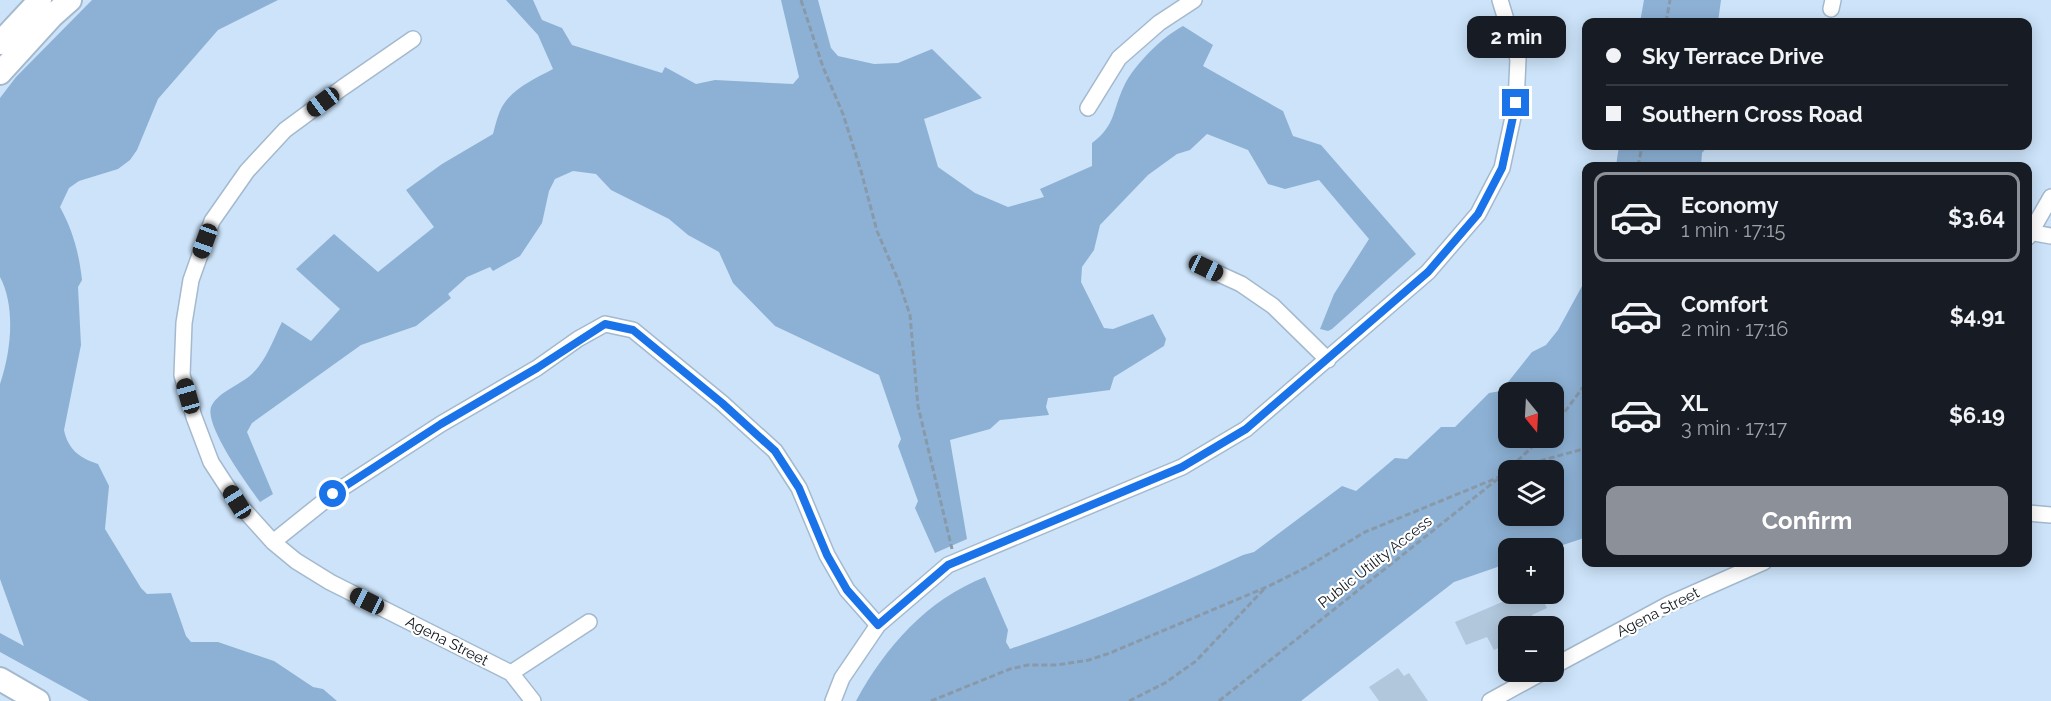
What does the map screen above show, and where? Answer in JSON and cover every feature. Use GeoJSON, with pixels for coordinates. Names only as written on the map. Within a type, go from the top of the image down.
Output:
{"type":"FeatureCollection","features":[{"type":"Feature","properties":{"kind":"main road"},"geometry":{"type":"LineString","coordinates":[[0,43],[40,0]]}},
{"type":"Feature","properties":{"kind":"main road"},"geometry":{"type":"LineString","coordinates":[[0,73],[70,0]]}},
{"type":"Feature","properties":{"kind":"main road"},"geometry":{"type":"LineString","coordinates":[[0,680],[38,701]]}},
{"type":"Feature","properties":{"kind":"street"},"geometry":{"type":"LineString","coordinates":[[1088,108],[1119,58],[1159,23],[1194,0]]}},
{"type":"Feature","properties":{"kind":"street"},"geometry":{"type":"LineString","coordinates":[[833,701],[842,678],[878,625],[948,565],[1182,467],[1246,429],[1428,272],[1478,214],[1502,168],[1516,103],[1518,59],[1500,0]]}},
{"type":"Feature","properties":{"kind":"street","name":"Agena Street"},"geometry":{"type":"LineString","coordinates":[[413,39],[285,130],[247,171],[212,221],[191,280],[183,323],[182,375],[194,417],[212,462],[237,502],[273,542],[296,561],[330,582],[511,673],[532,701]]}},
{"type":"Feature","properties":{"kind":"street"},"geometry":{"type":"LineString","coordinates":[[2032,228],[2051,197]]}},
{"type":"Feature","properties":{"kind":"street"},"geometry":{"type":"LineString","coordinates":[[2032,233],[2051,236]]}},
{"type":"Feature","properties":{"kind":"street"},"geometry":{"type":"LineString","coordinates":[[1206,268],[1241,284],[1273,306],[1328,360]]}},
{"type":"Feature","properties":{"kind":"street"},"geometry":{"type":"LineString","coordinates":[[273,542],[333,494],[441,424],[537,368],[605,324],[633,330],[722,403],[775,451],[799,488],[827,555],[847,590],[878,625]]}},
{"type":"Feature","properties":{"kind":"street"},"geometry":{"type":"LineString","coordinates":[[2032,513],[2051,515]]}},
{"type":"Feature","properties":{"kind":"street","name":"Agena Street"},"geometry":{"type":"LineString","coordinates":[[1564,661],[1669,604],[1753,567]]}},
{"type":"Feature","properties":{"kind":"street"},"geometry":{"type":"LineString","coordinates":[[511,673],[589,622]]}},
{"type":"Feature","properties":{"kind":"street"},"geometry":{"type":"LineString","coordinates":[[1490,701],[1525,682]]}},
{"type":"Feature","properties":{"kind":"path"},"geometry":{"type":"LineString","coordinates":[[801,0],[822,67],[843,114],[877,231],[899,282],[910,315],[918,406],[955,561]]}},
{"type":"Feature","properties":{"kind":"path"},"geometry":{"type":"LineString","coordinates":[[1667,18],[1670,0]]}},
{"type":"Feature","properties":{"kind":"path"},"geometry":{"type":"LineString","coordinates":[[1564,413],[1582,389]]}},
{"type":"Feature","properties":{"kind":"path","name":"Public Utility Access"},"geometry":{"type":"LineString","coordinates":[[1518,460],[1531,448]]}},
{"type":"Feature","properties":{"kind":"path"},"geometry":{"type":"LineString","coordinates":[[1543,460],[1582,449]]}},
{"type":"Feature","properties":{"kind":"path"},"geometry":{"type":"LineString","coordinates":[[931,701],[1010,669],[1028,665],[1057,665],[1089,660],[1110,653],[1266,587],[1305,568],[1365,532],[1498,477]]}},
{"type":"Feature","properties":{"kind":"path","name":"Public Utility Access"},"geometry":{"type":"LineString","coordinates":[[1220,701],[1498,478]]}},
{"type":"Feature","properties":{"kind":"path"},"geometry":{"type":"LineString","coordinates":[[1129,701],[1165,682],[1196,661],[1266,587]]}},
{"type":"Feature","properties":{"kind":"shaded area"},"geometry":{"type":"Polygon","coordinates":[[[92,0],[278,0],[218,30],[158,99],[137,150],[130,160],[118,169],[79,181],[69,188],[60,207],[72,234],[81,270],[82,280],[78,287],[81,345],[64,430],[75,452],[98,464],[109,486],[105,529],[147,594],[171,593],[186,636],[191,642],[218,642],[274,661],[313,687],[323,689],[337,701],[89,701],[0,652],[0,633],[24,646],[0,579],[0,384],[7,358],[10,316],[5,289],[0,277],[0,98],[16,77],[92,0]]]}},
{"type":"Feature","properties":{"kind":"shaded area"},"geometry":{"type":"Polygon","coordinates":[[[506,0],[533,0],[542,20],[562,28],[572,45],[662,73],[665,67],[696,84],[715,80],[793,84],[799,77],[781,0],[818,0],[831,48],[838,56],[874,64],[898,63],[932,49],[982,98],[924,119],[938,167],[975,193],[1008,207],[1044,197],[1040,189],[1092,166],[1092,143],[1110,124],[1120,95],[1129,78],[1158,44],[1183,26],[1213,45],[1203,66],[1283,111],[1293,136],[1321,145],[1416,254],[1332,329],[1328,331],[1320,329],[1334,294],[1369,239],[1319,180],[1285,189],[1268,184],[1248,150],[1207,134],[1190,150],[1177,154],[1148,175],[1100,225],[1094,250],[1082,267],[1081,282],[1104,328],[1113,329],[1153,314],[1166,339],[1164,346],[1114,377],[1110,390],[1048,398],[1046,407],[1049,415],[1000,420],[990,429],[950,440],[967,539],[935,553],[915,508],[918,501],[898,446],[901,439],[879,375],[775,326],[733,283],[719,252],[688,235],[669,219],[611,190],[596,174],[573,171],[555,179],[549,191],[542,223],[520,256],[493,271],[490,267],[467,277],[448,294],[451,298],[416,326],[361,345],[252,423],[247,432],[273,494],[260,502],[219,439],[210,413],[212,405],[220,396],[257,369],[282,322],[311,341],[340,309],[296,269],[334,234],[378,272],[434,227],[406,190],[442,164],[493,134],[504,103],[523,86],[553,69],[538,35],[506,0]]]}},
{"type":"Feature","properties":{"kind":"shaded area"},"geometry":{"type":"Polygon","coordinates":[[[1644,0],[1721,0],[1719,18],[1641,18],[1644,0]]]}},
{"type":"Feature","properties":{"kind":"shaded area"},"geometry":{"type":"Polygon","coordinates":[[[1618,150],[1705,150],[1701,162],[1617,162],[1618,150]]]}},
{"type":"Feature","properties":{"kind":"shaded area"},"geometry":{"type":"Polygon","coordinates":[[[1582,286],[1582,539],[1564,545],[1564,538],[1498,538],[1498,567],[1454,582],[1301,701],[856,701],[881,662],[910,627],[945,598],[964,587],[985,577],[1008,630],[1006,642],[1010,649],[1040,639],[1099,617],[1254,552],[1342,486],[1356,491],[1395,458],[1407,459],[1441,427],[1455,427],[1489,393],[1498,392],[1498,448],[1564,448],[1564,382],[1508,382],[1532,352],[1546,345],[1558,330],[1582,286]]]}},
{"type":"Feature","properties":{"kind":"building"},"geometry":{"type":"Polygon","coordinates":[[[1498,604],[1545,604],[1547,608],[1532,616],[1498,616],[1498,648],[1494,650],[1487,637],[1466,645],[1455,622],[1498,604]]]}},
{"type":"Feature","properties":{"kind":"building"},"geometry":{"type":"Polygon","coordinates":[[[1398,668],[1404,676],[1409,673],[1428,701],[1379,701],[1369,687],[1398,668]]]}},
{"type":"Feature","properties":{"kind":"route"},"geometry":{"type":"LineString","coordinates":[[333,494],[441,424],[537,368],[578,339],[605,324],[633,330],[722,403],[775,451],[799,488],[827,555],[847,590],[878,625],[955,561],[1182,467],[1246,429],[1428,272],[1478,214],[1502,168],[1516,103]]}}]}
